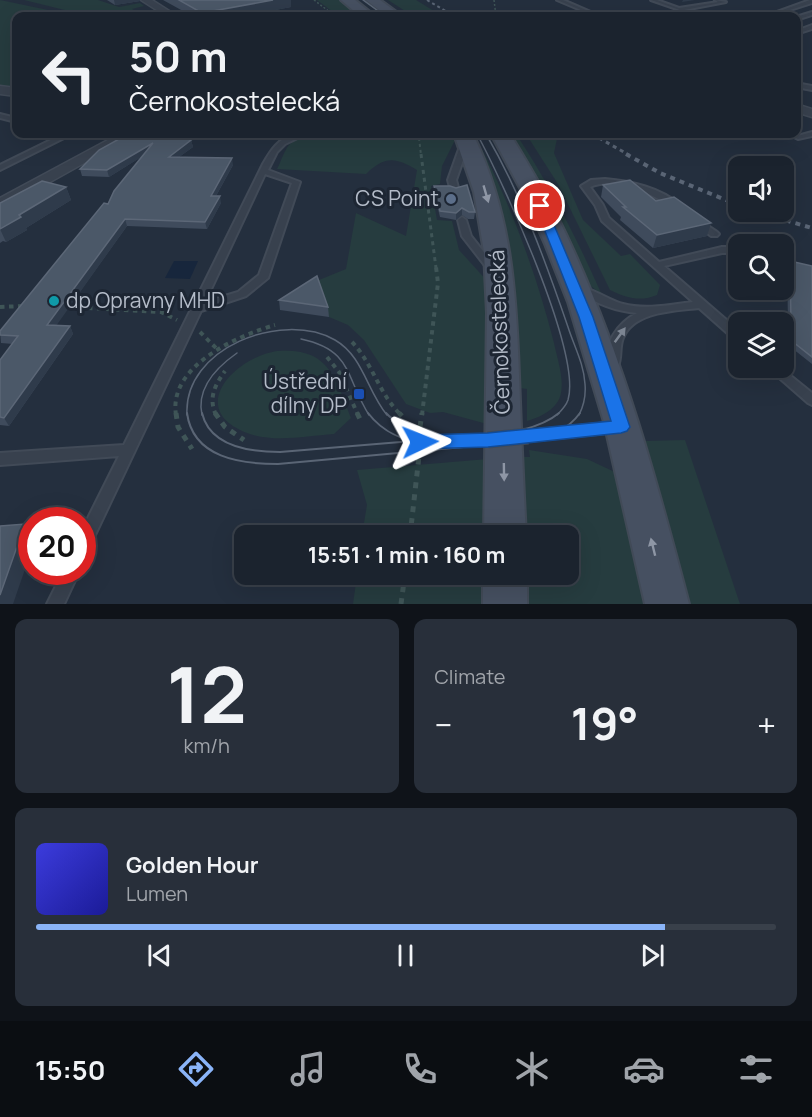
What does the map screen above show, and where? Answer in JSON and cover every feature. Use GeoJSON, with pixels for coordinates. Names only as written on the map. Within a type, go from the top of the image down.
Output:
{"type":"FeatureCollection","features":[{"type":"Feature","properties":{"kind":"main road"},"geometry":{"type":"LineString","coordinates":[[347,0],[363,12]]}},
{"type":"Feature","properties":{"kind":"main road"},"geometry":{"type":"LineString","coordinates":[[372,0],[389,12]]}},
{"type":"Feature","properties":{"kind":"main road","name":"Černokostelecká"},"geometry":{"type":"LineString","coordinates":[[465,138],[490,208],[502,283],[505,525]]}},
{"type":"Feature","properties":{"kind":"main road"},"geometry":{"type":"LineString","coordinates":[[502,138],[540,206],[571,278],[619,419],[667,604]]}},
{"type":"Feature","properties":{"kind":"main road"},"geometry":{"type":"LineString","coordinates":[[505,585],[505,604]]}},
{"type":"Feature","properties":{"kind":"street"},"geometry":{"type":"LineString","coordinates":[[146,0],[166,12]]}},
{"type":"Feature","properties":{"kind":"street"},"geometry":{"type":"LineString","coordinates":[[0,205],[122,138]]}},
{"type":"Feature","properties":{"kind":"lane"},"geometry":{"type":"LineString","coordinates":[[559,0],[588,12]]}},
{"type":"Feature","properties":{"kind":"lane"},"geometry":{"type":"LineString","coordinates":[[653,0],[688,12]]}},
{"type":"Feature","properties":{"kind":"lane"},"geometry":{"type":"LineString","coordinates":[[679,9],[724,2],[717,0]]}},
{"type":"Feature","properties":{"kind":"lane"},"geometry":{"type":"LineString","coordinates":[[780,12],[812,1]]}},
{"type":"Feature","properties":{"kind":"lane"},"geometry":{"type":"LineString","coordinates":[[0,168],[60,138]]}},
{"type":"Feature","properties":{"kind":"lane"},"geometry":{"type":"LineString","coordinates":[[276,147],[277,138]]}},
{"type":"Feature","properties":{"kind":"lane"},"geometry":{"type":"LineString","coordinates":[[96,517],[263,171],[276,147],[288,138]]}},
{"type":"Feature","properties":{"kind":"lane"},"geometry":{"type":"LineString","coordinates":[[455,191],[452,180],[463,138]]}},
{"type":"Feature","properties":{"kind":"lane"},"geometry":{"type":"LineString","coordinates":[[196,309],[242,294],[264,276],[296,182],[263,171]]}},
{"type":"Feature","properties":{"kind":"lane"},"geometry":{"type":"LineString","coordinates":[[686,213],[668,200],[616,181],[591,182],[585,186],[599,205],[605,219],[728,327]]}},
{"type":"Feature","properties":{"kind":"lane"},"geometry":{"type":"LineString","coordinates":[[462,220],[467,236],[502,283]]}},
{"type":"Feature","properties":{"kind":"lane"},"geometry":{"type":"LineString","coordinates":[[695,220],[714,234]]}},
{"type":"Feature","properties":{"kind":"lane"},"geometry":{"type":"LineString","coordinates":[[657,265],[728,250]]}},
{"type":"Feature","properties":{"kind":"lane"},"geometry":{"type":"LineString","coordinates":[[571,278],[585,291],[611,305],[629,310],[652,311],[701,304]]}},
{"type":"Feature","properties":{"kind":"lane"},"geometry":{"type":"LineString","coordinates":[[420,437],[488,440],[528,436],[619,419],[613,346],[615,339],[632,321],[652,311]]}},
{"type":"Feature","properties":{"kind":"lane"},"geometry":{"type":"LineString","coordinates":[[786,378],[812,400]]}},
{"type":"Feature","properties":{"kind":"lane"},"geometry":{"type":"LineString","coordinates":[[0,459],[127,450]]}},
{"type":"Feature","properties":{"kind":"lane"},"geometry":{"type":"LineString","coordinates":[[55,604],[64,585]]}},
{"type":"Feature","properties":{"kind":"path"},"geometry":{"type":"LineString","coordinates":[[314,0],[330,12]]}},
{"type":"Feature","properties":{"kind":"path"},"geometry":{"type":"LineString","coordinates":[[411,525],[438,283],[418,138]]}},
{"type":"Feature","properties":{"kind":"path"},"geometry":{"type":"LineString","coordinates":[[0,307],[30,306]]}},
{"type":"Feature","properties":{"kind":"path"},"geometry":{"type":"LineString","coordinates":[[70,307],[161,312],[203,333],[216,348]]}},
{"type":"Feature","properties":{"kind":"path"},"geometry":{"type":"LineString","coordinates":[[192,449],[178,427],[176,402],[182,383],[191,369],[216,348],[247,332],[274,325]]}},
{"type":"Feature","properties":{"kind":"path"},"geometry":{"type":"LineString","coordinates":[[352,342],[369,362],[389,405],[402,416]]}},
{"type":"Feature","properties":{"kind":"path"},"geometry":{"type":"LineString","coordinates":[[327,357],[337,367],[343,378],[355,412],[362,423]]}},
{"type":"Feature","properties":{"kind":"path"},"geometry":{"type":"LineString","coordinates":[[225,372],[213,394],[214,414],[228,430],[244,440]]}},
{"type":"Feature","properties":{"kind":"path"},"geometry":{"type":"LineString","coordinates":[[402,604],[404,585]]}},
{"type":"Feature","properties":{"kind":"green space"},"geometry":{"type":"Polygon","coordinates":[[[0,0],[58,12],[12,12],[12,88],[0,87],[0,0]]]}},
{"type":"Feature","properties":{"kind":"green space"},"geometry":{"type":"Polygon","coordinates":[[[24,0],[98,0],[119,7],[140,3],[144,6],[132,9],[138,12],[73,12],[24,0]]]}},
{"type":"Feature","properties":{"kind":"green space"},"geometry":{"type":"Polygon","coordinates":[[[317,0],[341,0],[357,12],[333,12],[317,0]]]}},
{"type":"Feature","properties":{"kind":"green space"},"geometry":{"type":"Polygon","coordinates":[[[388,0],[416,0],[436,12],[407,12],[388,0]]]}},
{"type":"Feature","properties":{"kind":"green space"},"geometry":{"type":"Polygon","coordinates":[[[300,138],[456,138],[442,166],[440,184],[431,186],[437,220],[452,221],[459,250],[489,283],[487,424],[443,412],[430,413],[406,404],[364,340],[348,325],[329,317],[318,286],[319,280],[346,269],[356,213],[406,236],[417,170],[390,160],[379,164],[366,174],[277,169],[286,149],[300,138]]]}},
{"type":"Feature","properties":{"kind":"green space"},"geometry":{"type":"Polygon","coordinates":[[[512,138],[518,138],[552,193],[602,295],[587,283],[522,154],[512,138]]]}},
{"type":"Feature","properties":{"kind":"green space"},"geometry":{"type":"Polygon","coordinates":[[[529,138],[557,138],[554,153],[583,220],[621,256],[630,254],[660,285],[657,295],[634,298],[610,290],[558,184],[529,138]]]}},
{"type":"Feature","properties":{"kind":"green space"},"geometry":{"type":"Polygon","coordinates":[[[478,148],[482,149],[493,172],[523,244],[547,318],[560,368],[562,387],[556,404],[543,415],[527,421],[527,389],[519,388],[511,257],[502,214],[478,148]]]}},
{"type":"Feature","properties":{"kind":"green space"},"geometry":{"type":"Polygon","coordinates":[[[277,351],[308,354],[328,368],[351,418],[334,434],[290,438],[257,436],[229,423],[220,411],[218,399],[223,386],[232,374],[245,364],[277,351]]]}},
{"type":"Feature","properties":{"kind":"green space"},"geometry":{"type":"Polygon","coordinates":[[[685,440],[740,604],[688,604],[645,441],[685,440]]]}},
{"type":"Feature","properties":{"kind":"green space"},"geometry":{"type":"Polygon","coordinates":[[[529,450],[587,459],[619,474],[647,604],[527,604],[526,585],[579,585],[579,525],[525,525],[522,457],[530,457],[529,450]]]}},
{"type":"Feature","properties":{"kind":"green space"},"geometry":{"type":"Polygon","coordinates":[[[488,459],[488,525],[364,525],[367,505],[357,470],[488,459]]]}},
{"type":"Feature","properties":{"kind":"green space"},"geometry":{"type":"Polygon","coordinates":[[[356,585],[488,585],[488,604],[353,604],[356,585]]]}},
{"type":"Feature","properties":{"kind":"water"},"geometry":{"type":"Polygon","coordinates":[[[174,261],[198,261],[190,279],[165,278],[174,261]]]}},
{"type":"Feature","properties":{"kind":"building"},"geometry":{"type":"Polygon","coordinates":[[[179,0],[273,0],[207,12],[200,12],[179,0]]]}},
{"type":"Feature","properties":{"kind":"building"},"geometry":{"type":"Polygon","coordinates":[[[121,138],[182,138],[191,140],[169,157],[232,158],[211,196],[220,196],[205,222],[125,219],[47,325],[70,326],[4,418],[0,417],[0,360],[18,336],[0,335],[0,331],[104,203],[108,204],[114,191],[153,143],[107,170],[80,169],[99,150],[121,138]]]}},
{"type":"Feature","properties":{"kind":"building"},"geometry":{"type":"Polygon","coordinates":[[[630,180],[656,201],[674,197],[711,223],[657,235],[623,207],[626,207],[603,185],[630,180]]]}},
{"type":"Feature","properties":{"kind":"building"},"geometry":{"type":"Polygon","coordinates":[[[42,181],[66,187],[0,229],[0,203],[42,181]]]}},
{"type":"Feature","properties":{"kind":"building"},"geometry":{"type":"Polygon","coordinates":[[[467,185],[475,212],[462,208],[456,213],[440,211],[434,186],[456,188],[467,185]]]}},
{"type":"Feature","properties":{"kind":"building"},"geometry":{"type":"Polygon","coordinates":[[[794,262],[812,266],[812,357],[794,343],[794,312],[791,312],[791,300],[794,300],[794,262]]]}},
{"type":"Feature","properties":{"kind":"building"},"geometry":{"type":"Polygon","coordinates":[[[317,276],[328,307],[279,300],[317,276]]]}},
{"type":"Feature","properties":{"kind":"building"},"geometry":{"type":"Polygon","coordinates":[[[18,525],[18,544],[0,595],[0,526],[18,525]]]}},
{"type":"Feature","properties":{"kind":"tram line"},"geometry":{"type":"LineString","coordinates":[[363,0],[380,12]]}},
{"type":"Feature","properties":{"kind":"tram line"},"geometry":{"type":"LineString","coordinates":[[479,138],[504,188],[537,267],[563,345],[569,377],[568,400],[558,413]]}},
{"type":"Feature","properties":{"kind":"tram line"},"geometry":{"type":"LineString","coordinates":[[488,138],[511,181],[532,229],[581,362],[585,392],[580,414]]}},
{"type":"Feature","properties":{"kind":"tram line"},"geometry":{"type":"LineString","coordinates":[[187,414],[190,391],[201,371],[218,354],[240,341],[264,333],[289,330],[313,332],[335,340],[344,347],[358,364],[387,415]]}},
{"type":"Feature","properties":{"kind":"tram line"},"geometry":{"type":"LineString","coordinates":[[301,339],[318,344],[339,358],[346,367],[369,415]]}},
{"type":"Feature","properties":{"kind":"tram line"},"geometry":{"type":"LineString","coordinates":[[202,415],[201,405],[205,387],[222,365],[237,353]]}},
{"type":"Feature","properties":{"kind":"tram line"},"geometry":{"type":"LineString","coordinates":[[202,413],[206,424],[223,440],[257,451],[280,452],[411,441]]}},
{"type":"Feature","properties":{"kind":"tram line"},"geometry":{"type":"LineString","coordinates":[[368,413],[388,432],[411,441]]}},
{"type":"Feature","properties":{"kind":"tram line"},"geometry":{"type":"LineString","coordinates":[[386,413],[401,424],[421,431],[445,436],[471,437],[522,430],[543,423],[558,413]]}},
{"type":"Feature","properties":{"kind":"tram line"},"geometry":{"type":"LineString","coordinates":[[187,414],[191,428],[209,449],[235,460],[278,464],[528,441],[557,432],[580,414]]}},
{"type":"Feature","properties":{"kind":"tram line"},"geometry":{"type":"LineString","coordinates":[[411,441],[437,439]]}},
{"type":"Feature","properties":{"kind":"tram line"},"geometry":{"type":"LineString","coordinates":[[411,441],[431,445]]}},
{"type":"Feature","properties":{"kind":"railway"},"geometry":{"type":"LineString","coordinates":[[427,0],[447,12]]}},
{"type":"Feature","properties":{"kind":"railway"},"geometry":{"type":"LineString","coordinates":[[599,138],[629,155]]}},
{"type":"Feature","properties":{"kind":"railway"},"geometry":{"type":"LineString","coordinates":[[626,154],[660,173],[728,201]]}},
{"type":"Feature","properties":{"kind":"railway"},"geometry":{"type":"LineString","coordinates":[[791,222],[812,228]]}},
{"type":"Feature","properties":{"kind":"place","name":"CS Point"},"geometry":{"type":"Point","coordinates":[451,199]}},
{"type":"Feature","properties":{"kind":"place","name":"dp Opravny MHD"},"geometry":{"type":"Point","coordinates":[54,301]}},
{"type":"Feature","properties":{"kind":"place","name":"Ústřední dílny DP"},"geometry":{"type":"Point","coordinates":[359,394]}},
{"type":"Feature","properties":{"kind":"route"},"geometry":{"type":"LineString","coordinates":[[420,442],[488,440],[621,427],[586,317],[564,259],[540,206]]}}]}
